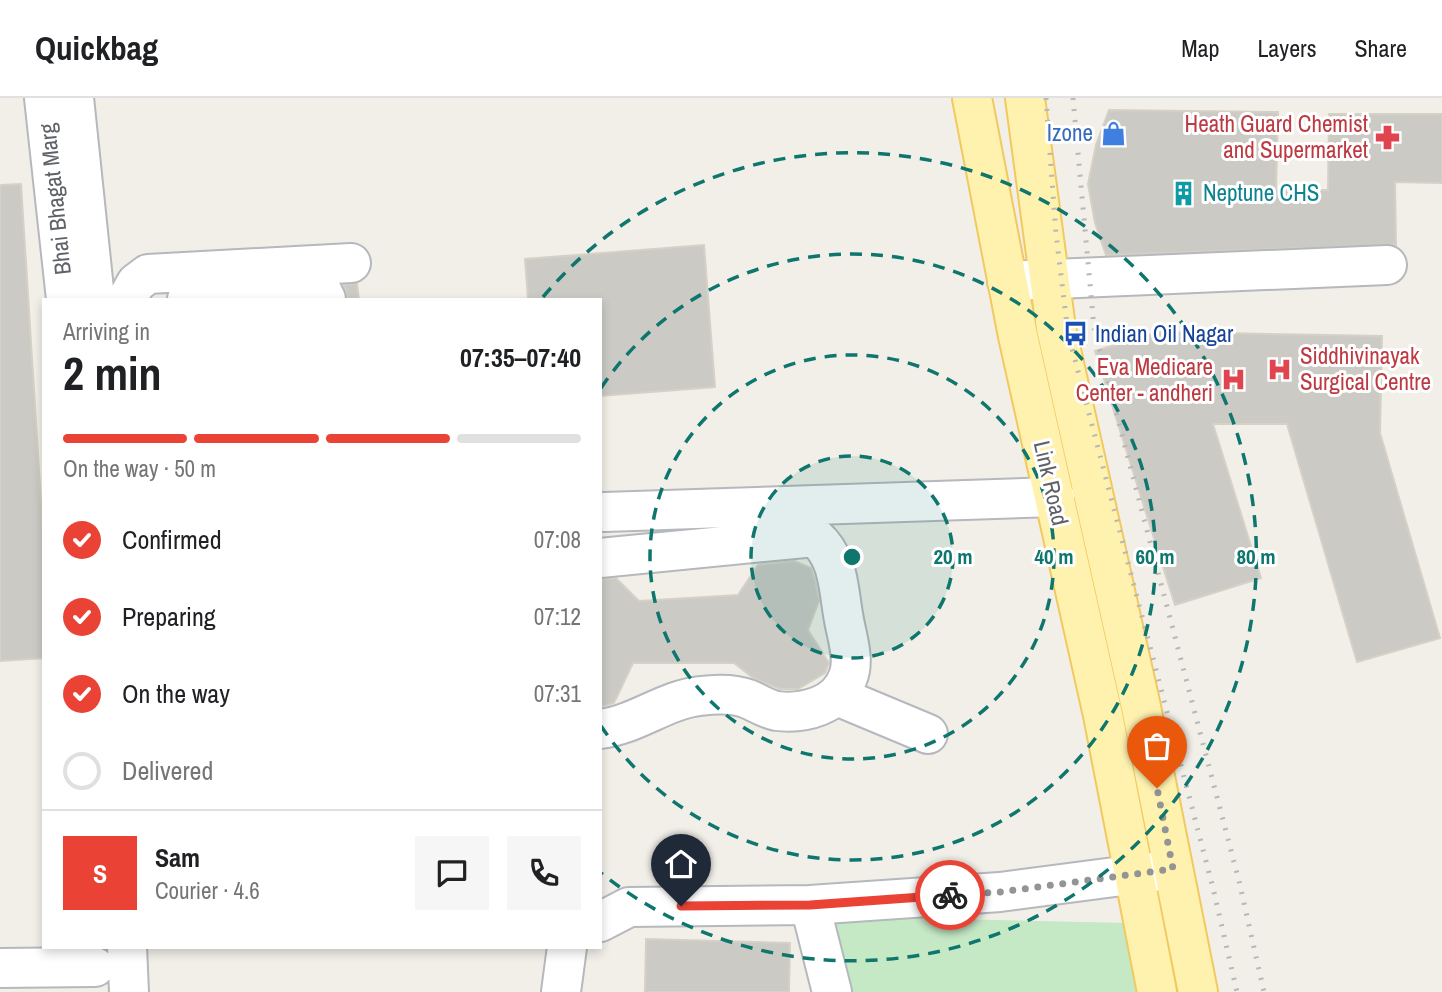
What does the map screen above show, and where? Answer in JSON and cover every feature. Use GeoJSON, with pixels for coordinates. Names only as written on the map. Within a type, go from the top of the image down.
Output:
{"type":"FeatureCollection","features":[{"type":"Feature","properties":{"kind":"main road","name":"Link Road"},"geometry":{"type":"LineString","coordinates":[[972,98],[1007,281],[1103,715],[1157,992]]}},
{"type":"Feature","properties":{"kind":"main road","name":"Link Road"},"geometry":{"type":"LineString","coordinates":[[1025,98],[1056,328],[1141,707],[1198,992]]}},
{"type":"Feature","properties":{"kind":"street","name":"Bhai Bhagat Marg"},"geometry":{"type":"LineString","coordinates":[[44,98],[64,148],[66,298]]}},
{"type":"Feature","properties":{"kind":"street"},"geometry":{"type":"LineString","coordinates":[[74,98],[64,148],[95,298]]}},
{"type":"Feature","properties":{"kind":"street"},"geometry":{"type":"LineString","coordinates":[[128,298],[136,283],[148,274],[351,263]]}},
{"type":"Feature","properties":{"kind":"street"},"geometry":{"type":"LineString","coordinates":[[1007,281],[1387,265]]}},
{"type":"Feature","properties":{"kind":"street"},"geometry":{"type":"LineString","coordinates":[[189,298],[202,290],[309,281],[319,285],[326,298]]}},
{"type":"Feature","properties":{"kind":"street"},"geometry":{"type":"LineString","coordinates":[[604,512],[1055,497]]}},
{"type":"Feature","properties":{"kind":"street"},"geometry":{"type":"LineString","coordinates":[[602,558],[815,537],[832,556],[851,658],[848,677],[837,696],[800,712],[775,711],[746,698],[725,694],[698,696],[673,701],[627,722],[602,728]]}},
{"type":"Feature","properties":{"kind":"street"},"geometry":{"type":"LineString","coordinates":[[837,696],[928,734]]}},
{"type":"Feature","properties":{"kind":"street"},"geometry":{"type":"LineString","coordinates":[[610,906],[810,905],[1000,892],[1173,869]]}},
{"type":"Feature","properties":{"kind":"street"},"geometry":{"type":"LineString","coordinates":[[810,905],[832,992]]}},
{"type":"Feature","properties":{"kind":"street"},"geometry":{"type":"LineString","coordinates":[[127,949],[128,992]]}},
{"type":"Feature","properties":{"kind":"street"},"geometry":{"type":"LineString","coordinates":[[561,992],[567,949]]}},
{"type":"Feature","properties":{"kind":"street"},"geometry":{"type":"LineString","coordinates":[[0,968],[94,968]]}},
{"type":"Feature","properties":{"kind":"green space"},"geometry":{"type":"Polygon","coordinates":[[[823,916],[1128,923],[1142,992],[843,992],[823,916]]]}},
{"type":"Feature","properties":{"kind":"building","name":"Neptune CHS"},"geometry":{"type":"Polygon","coordinates":[[[1109,110],[1278,112],[1276,190],[1328,190],[1329,114],[1442,114],[1442,183],[1395,182],[1396,245],[1106,255],[1095,223],[1088,184],[1096,145],[1109,110]]]}},
{"type":"Feature","properties":{"kind":"building"},"geometry":{"type":"Polygon","coordinates":[[[21,184],[42,517],[42,658],[0,661],[0,185],[21,184]]]}},
{"type":"Feature","properties":{"kind":"building"},"geometry":{"type":"Polygon","coordinates":[[[704,245],[715,387],[602,396],[602,298],[528,298],[525,259],[704,245]]]}},
{"type":"Feature","properties":{"kind":"building"},"geometry":{"type":"Polygon","coordinates":[[[357,283],[359,298],[348,298],[344,285],[357,283]]]}},
{"type":"Feature","properties":{"kind":"building"},"geometry":{"type":"Polygon","coordinates":[[[1159,332],[1382,336],[1380,433],[1440,638],[1357,662],[1287,424],[1213,424],[1261,578],[1175,605],[1095,351],[1159,332]]]}},
{"type":"Feature","properties":{"kind":"building"},"geometry":{"type":"Polygon","coordinates":[[[794,561],[811,568],[819,601],[808,630],[829,663],[825,673],[798,689],[780,689],[753,678],[734,663],[633,663],[614,703],[602,706],[602,580],[616,578],[639,601],[738,595],[758,565],[794,561]]]}},
{"type":"Feature","properties":{"kind":"building"},"geometry":{"type":"Polygon","coordinates":[[[646,939],[790,943],[789,992],[645,992],[646,939]]]}},
{"type":"Feature","properties":{"kind":"railway"},"geometry":{"type":"LineString","coordinates":[[1046,98],[1056,234],[1068,333],[1213,888],[1237,992]]}},
{"type":"Feature","properties":{"kind":"railway"},"geometry":{"type":"LineString","coordinates":[[1073,98],[1094,328],[1239,881],[1264,992]]}},
{"type":"Feature","properties":{"kind":"way so far"},"geometry":{"type":"LineString","coordinates":[[950,895],[1000,892],[1173,869],[1157,788]]}},
{"type":"Feature","properties":{"kind":"place","name":"Izone"},"geometry":{"type":"Point","coordinates":[1113,133]}},
{"type":"Feature","properties":{"kind":"place","name":"Heath Guard Chemist and Supermarket"},"geometry":{"type":"Point","coordinates":[1388,137]}},
{"type":"Feature","properties":{"kind":"place","name":"Neptune CHS"},"geometry":{"type":"Point","coordinates":[1183,193]}},
{"type":"Feature","properties":{"kind":"place","name":"Indian Oil Nagar"},"geometry":{"type":"Point","coordinates":[1075,334]}},
{"type":"Feature","properties":{"kind":"place","name":"Siddhivinayak Surgical Centre"},"geometry":{"type":"Point","coordinates":[1280,369]}},
{"type":"Feature","properties":{"kind":"place","name":"Eva Medicare Center - andheri"},"geometry":{"type":"Point","coordinates":[1233,380]}},
{"type":"Feature","properties":{"kind":"route"},"geometry":{"type":"LineString","coordinates":[[681,906],[810,905],[950,895]]}}]}
